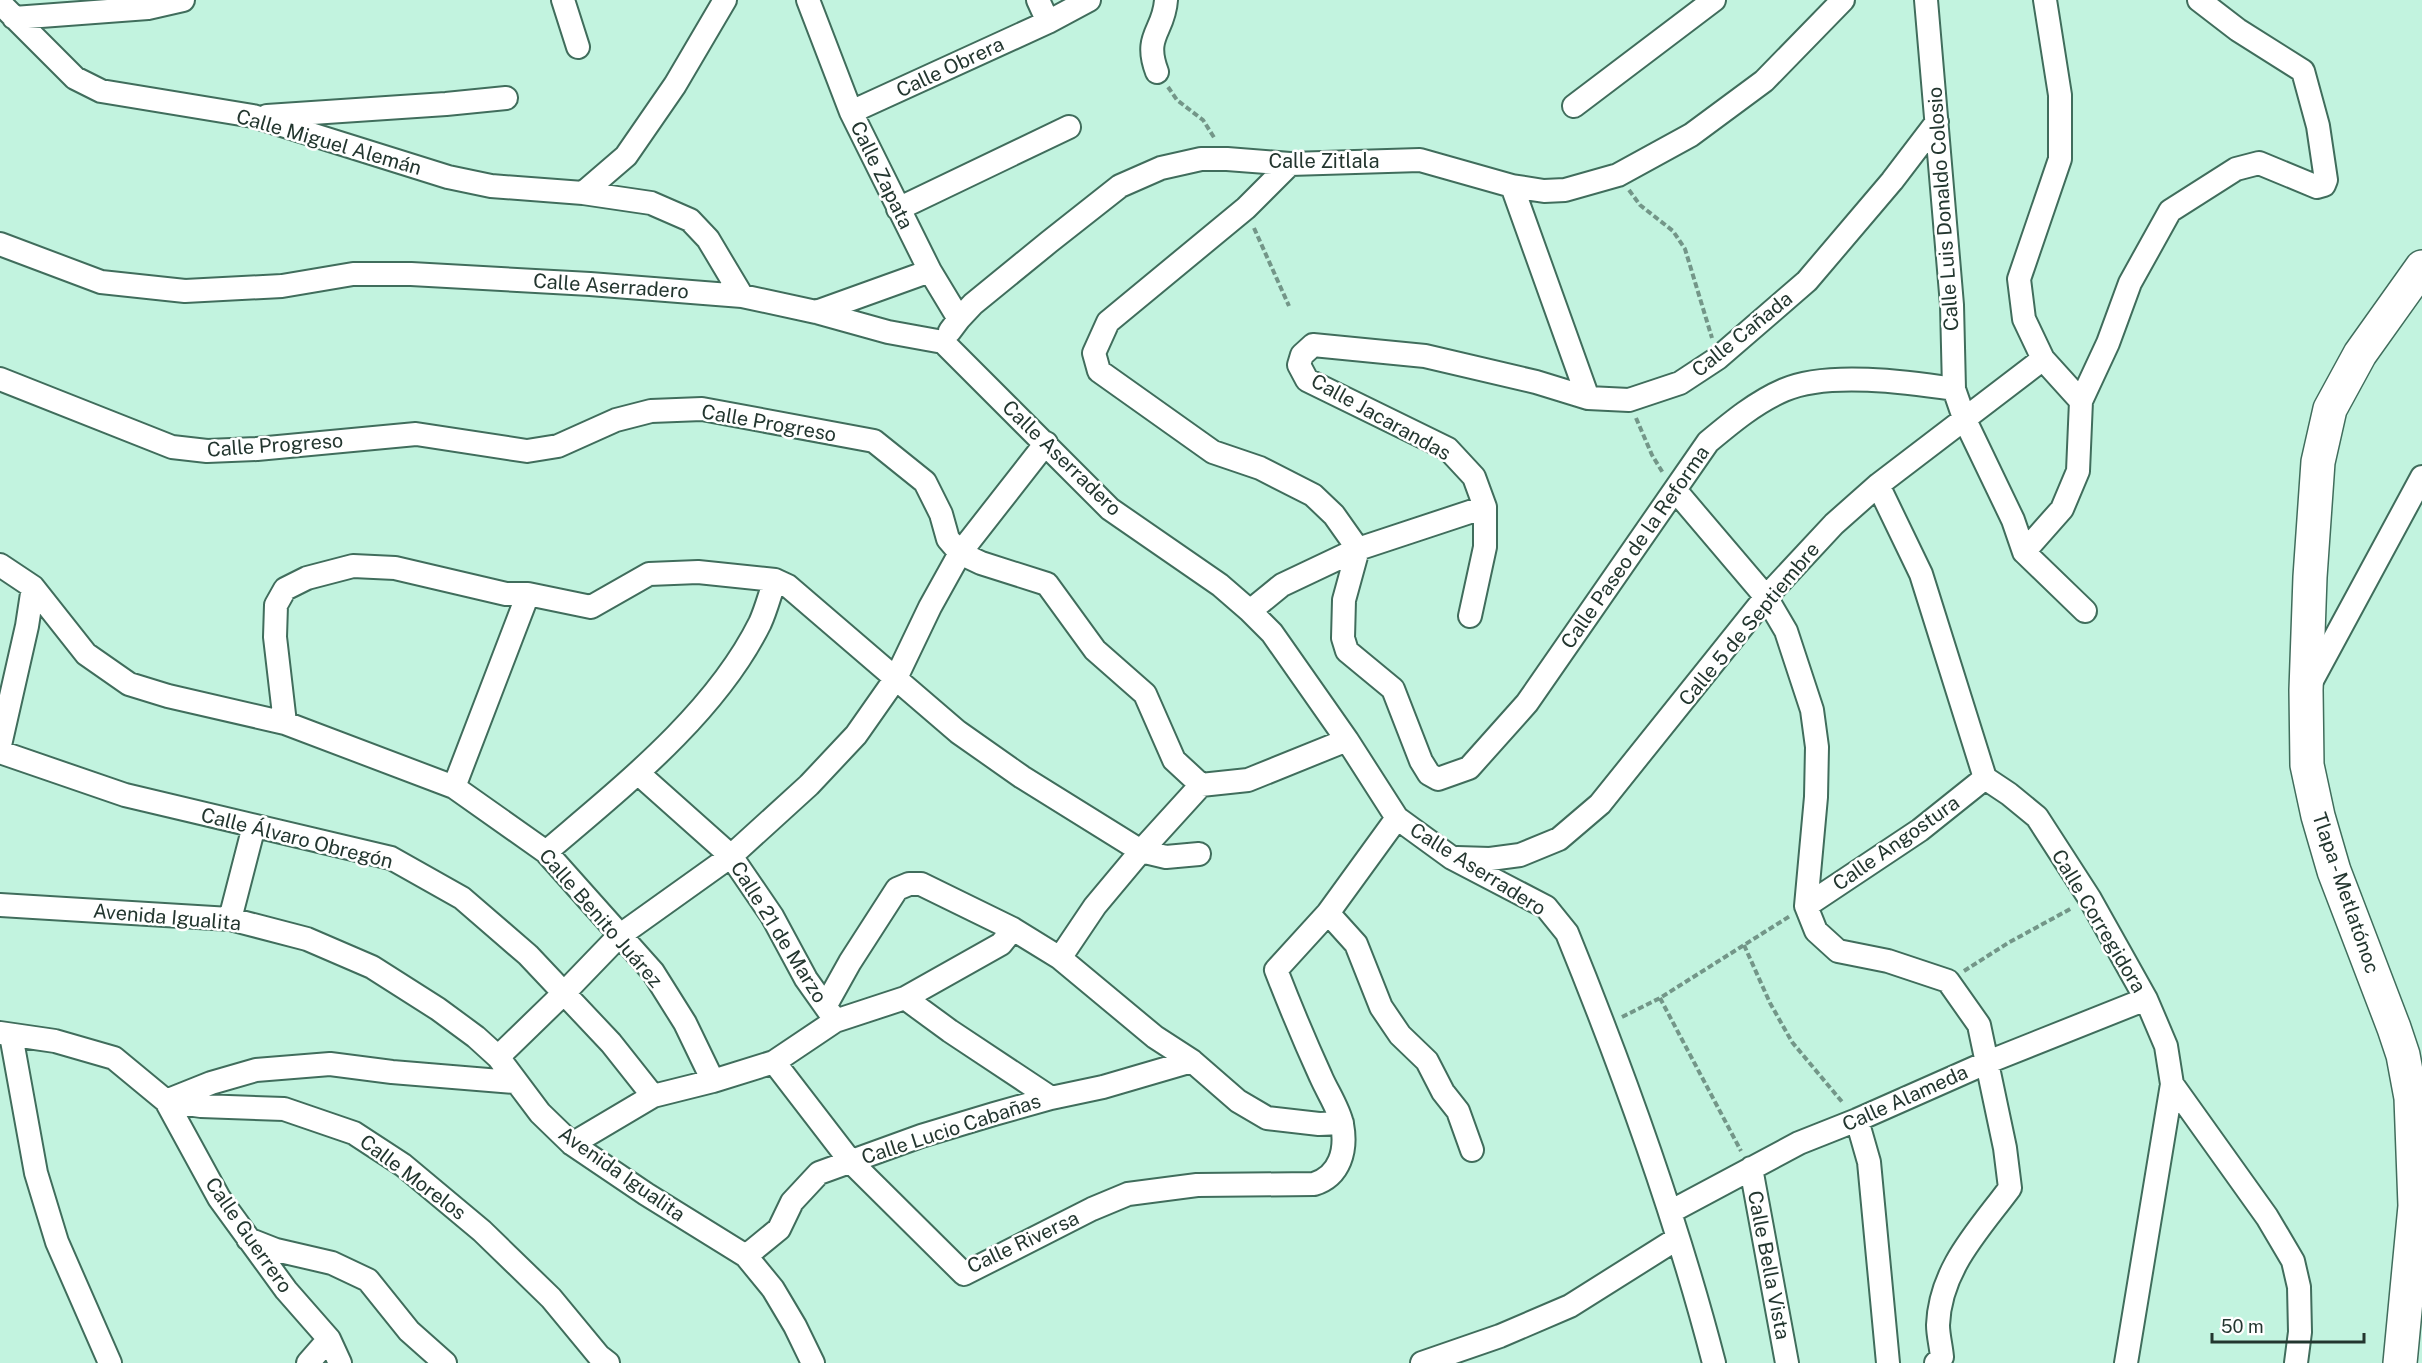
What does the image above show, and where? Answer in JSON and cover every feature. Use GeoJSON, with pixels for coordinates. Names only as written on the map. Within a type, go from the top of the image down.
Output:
{"type":"FeatureCollection","features":[{"type":"Feature","properties":{"kind":"main road","name":"Tlapa - Metlatónoc"},"geometry":{"type":"LineString","coordinates":[[2400,1363],[2415,1206],[2411,1098],[2412,1054],[2334,872],[2318,816],[2307,765],[2306,690],[2318,462],[2330,409],[2360,354],[2420,272]]}},
{"type":"Feature","properties":{"kind":"street"},"geometry":{"type":"LineString","coordinates":[[7,11],[148,8],[183,0]]}},
{"type":"Feature","properties":{"kind":"street"},"geometry":{"type":"LineString","coordinates":[[563,0],[578,47]]}},
{"type":"Feature","properties":{"kind":"street"},"geometry":{"type":"LineString","coordinates":[[583,194],[626,156],[675,85],[725,0]]}},
{"type":"Feature","properties":{"kind":"street","name":"Calle Zapata"},"geometry":{"type":"LineString","coordinates":[[808,0],[851,112],[930,271],[959,319]]}},
{"type":"Feature","properties":{"kind":"street"},"geometry":{"type":"LineString","coordinates":[[1038,0],[1048,22]]}},
{"type":"Feature","properties":{"kind":"street","name":"Calle Obrera"},"geometry":{"type":"LineString","coordinates":[[851,112],[1048,22],[1089,0]]}},
{"type":"Feature","properties":{"kind":"street"},"geometry":{"type":"LineString","coordinates":[[1157,72],[1151,55],[1152,43],[1165,9],[1166,0]]}},
{"type":"Feature","properties":{"kind":"street"},"geometry":{"type":"LineString","coordinates":[[1574,106],[1714,0]]}},
{"type":"Feature","properties":{"kind":"street","name":"Calle Zitlala"},"geometry":{"type":"LineString","coordinates":[[959,319],[973,304],[1120,186],[1161,168],[1201,159],[1290,164],[1420,160],[1512,186],[1544,191],[1565,190],[1618,175],[1691,135],[1764,81],[1843,0]]}},
{"type":"Feature","properties":{"kind":"street","name":"Calle Luis Donaldo Colosio"},"geometry":{"type":"LineString","coordinates":[[1926,0],[1952,305],[1954,389],[1964,417],[2013,520],[2024,552]]}},
{"type":"Feature","properties":{"kind":"street"},"geometry":{"type":"LineString","coordinates":[[2045,0],[2060,95],[2060,159],[2019,279],[2024,319],[2043,359],[2081,401]]}},
{"type":"Feature","properties":{"kind":"street"},"geometry":{"type":"LineString","coordinates":[[2085,611],[2024,552],[2062,509],[2078,471],[2081,401],[2108,343],[2130,283],[2170,211],[2236,169],[2259,163],[2317,188],[2324,185],[2326,180],[2318,126],[2303,71],[2238,30],[2199,0]]}},
{"type":"Feature","properties":{"kind":"street","name":"Calle Miguel Alemán"},"geometry":{"type":"LineString","coordinates":[[7,11],[75,78],[101,91],[253,116],[448,177],[500,187],[651,203],[690,220],[708,239],[742,296]]}},
{"type":"Feature","properties":{"kind":"street"},"geometry":{"type":"LineString","coordinates":[[253,116],[446,105],[506,98]]}},
{"type":"Feature","properties":{"kind":"street","name":"Calle Cañada"},"geometry":{"type":"LineString","coordinates":[[1302,355],[1313,345],[1425,356],[1536,382],[1588,398],[1629,400],[1680,383],[1718,358],[1806,281],[1892,181],[1937,122]]}},
{"type":"Feature","properties":{"kind":"street"},"geometry":{"type":"LineString","coordinates":[[898,209],[1069,127]]}},
{"type":"Feature","properties":{"kind":"street"},"geometry":{"type":"LineString","coordinates":[[1290,164],[1246,208],[1108,321],[1094,352],[1099,371],[1213,452],[1260,468],[1313,495],[1334,515],[1358,549]]}},
{"type":"Feature","properties":{"kind":"street"},"geometry":{"type":"LineString","coordinates":[[1512,186],[1588,398]]}},
{"type":"Feature","properties":{"kind":"street","name":"Calle Aserradero"},"geometry":{"type":"LineString","coordinates":[[0,244],[100,282],[185,291],[282,286],[364,274],[579,283],[742,296],[816,312],[888,332],[943,342],[1110,509],[1220,585],[1250,610],[1272,633],[1347,740],[1397,818],[1452,858],[1545,907],[1567,933],[1659,1173],[1714,1363]]}},
{"type":"Feature","properties":{"kind":"street"},"geometry":{"type":"LineString","coordinates":[[816,312],[930,271]]}},
{"type":"Feature","properties":{"kind":"street"},"geometry":{"type":"LineString","coordinates":[[943,342],[959,319]]}},
{"type":"Feature","properties":{"kind":"street","name":"Calle Jacarandas"},"geometry":{"type":"LineString","coordinates":[[1302,355],[1299,365],[1307,380],[1448,449],[1474,477],[1485,507],[1485,547],[1470,616]]}},
{"type":"Feature","properties":{"kind":"street","name":"Calle 5 de Septiembre"},"geometry":{"type":"LineString","coordinates":[[1452,858],[1490,859],[1520,855],[1559,839],[1600,804],[1766,597],[1834,524],[1878,485],[1964,417],[2043,359]]}},
{"type":"Feature","properties":{"kind":"street","name":"Calle Progreso"},"geometry":{"type":"LineString","coordinates":[[0,379],[172,447],[207,452],[416,434],[527,451],[558,446],[616,420],[651,411],[702,409],[713,411],[873,441],[925,482],[941,513],[948,540],[960,554]]}},
{"type":"Feature","properties":{"kind":"street","name":"Calle Paseo de la Reforma"},"geometry":{"type":"LineString","coordinates":[[1358,549],[1344,600],[1343,638],[1347,651],[1393,689],[1421,761],[1429,774],[1438,779],[1469,768],[1527,703],[1708,442],[1749,409],[1786,389],[1818,381],[1910,383],[1954,389]]}},
{"type":"Feature","properties":{"kind":"street"},"geometry":{"type":"LineString","coordinates":[[498,1057],[619,936],[731,856],[809,785],[856,735],[896,678],[930,607],[960,554],[1046,443]]}},
{"type":"Feature","properties":{"kind":"street"},"geometry":{"type":"LineString","coordinates":[[2306,690],[2422,477]]}},
{"type":"Feature","properties":{"kind":"street"},"geometry":{"type":"LineString","coordinates":[[1878,485],[1921,574],[1985,778]]}},
{"type":"Feature","properties":{"kind":"street"},"geometry":{"type":"LineString","coordinates":[[1676,490],[1766,597],[1786,631],[1812,710],[1817,747],[1816,797],[1806,906],[1816,931],[1838,951],[1888,961],[1948,981],[1979,1025],[2005,1148],[2010,1188],[1962,1251],[1945,1284],[1938,1325],[1942,1357],[1936,1363]]}},
{"type":"Feature","properties":{"kind":"street"},"geometry":{"type":"LineString","coordinates":[[1250,610],[1282,585],[1358,549],[1485,507]]}},
{"type":"Feature","properties":{"kind":"street"},"geometry":{"type":"LineString","coordinates":[[960,554],[1047,584],[1095,650],[1145,694],[1174,760],[1202,785]]}},
{"type":"Feature","properties":{"kind":"street","name":"Calle Benito Juárez"},"geometry":{"type":"LineString","coordinates":[[0,566],[33,587],[86,654],[129,684],[168,696],[285,723],[454,787],[546,852],[653,972],[685,1023],[714,1081]]}},
{"type":"Feature","properties":{"kind":"street"},"geometry":{"type":"LineString","coordinates":[[285,723],[275,637],[276,605],[285,589],[307,578],[353,566],[395,568],[506,594],[528,594],[591,607],[649,574],[698,572],[775,580],[788,586],[958,732],[1022,777],[1141,851],[1166,857],[1198,854]]}},
{"type":"Feature","properties":{"kind":"street"},"geometry":{"type":"LineString","coordinates":[[546,852],[639,774],[731,671],[760,622],[775,580]]}},
{"type":"Feature","properties":{"kind":"street"},"geometry":{"type":"LineString","coordinates":[[0,745],[27,626],[33,587]]}},
{"type":"Feature","properties":{"kind":"street"},"geometry":{"type":"LineString","coordinates":[[454,787],[528,594]]}},
{"type":"Feature","properties":{"kind":"street"},"geometry":{"type":"LineString","coordinates":[[1060,958],[1095,906],[1141,851],[1202,785],[1248,780],[1347,740]]}},
{"type":"Feature","properties":{"kind":"street","name":"Calle Álvaro Obregón"},"geometry":{"type":"LineString","coordinates":[[0,752],[125,795],[391,858],[462,898],[528,955],[611,1043],[653,1096]]}},
{"type":"Feature","properties":{"kind":"street","name":"Calle 21 de Marzo"},"geometry":{"type":"LineString","coordinates":[[639,774],[731,856],[772,916],[806,979],[830,1013]]}},
{"type":"Feature","properties":{"kind":"street","name":"Calle Corregidora"},"geometry":{"type":"LineString","coordinates":[[1985,778],[2037,817],[2090,899],[2146,999],[2166,1046],[2172,1084],[2267,1217],[2293,1261],[2300,1287],[2300,1332],[2296,1363]]}},
{"type":"Feature","properties":{"kind":"street","name":"Calle Angostura"},"geometry":{"type":"LineString","coordinates":[[1806,906],[1920,830],[1985,778]]}},
{"type":"Feature","properties":{"kind":"street"},"geometry":{"type":"LineString","coordinates":[[830,1013],[850,962],[897,889],[909,884],[921,884],[1013,929],[1060,958],[1155,1037],[1192,1061],[1238,1101],[1267,1118],[1319,1124],[1342,1124],[1276,970],[1328,913],[1397,818]]}},
{"type":"Feature","properties":{"kind":"street"},"geometry":{"type":"LineString","coordinates":[[230,919],[254,826]]}},
{"type":"Feature","properties":{"kind":"street","name":"Avenida Igualita"},"geometry":{"type":"LineString","coordinates":[[0,905],[230,919],[307,939],[372,967],[438,1009],[476,1037],[498,1057],[514,1082],[540,1113],[572,1144],[646,1194],[746,1256],[773,1289],[813,1363]]}},
{"type":"Feature","properties":{"kind":"street"},"geometry":{"type":"LineString","coordinates":[[1328,913],[1356,944],[1381,1007],[1400,1035],[1427,1060],[1443,1092],[1458,1111],[1472,1150]]}},
{"type":"Feature","properties":{"kind":"street","name":"Calle 21 de Marzo"},"geometry":{"type":"LineString","coordinates":[[572,1144],[653,1096],[714,1081],[774,1062],[830,1013],[905,998],[1001,944],[1013,929]]}},
{"type":"Feature","properties":{"kind":"street"},"geometry":{"type":"LineString","coordinates":[[905,998],[1051,1098]]}},
{"type":"Feature","properties":{"kind":"street","name":"Calle Alameda"},"geometry":{"type":"LineString","coordinates":[[1670,1212],[1799,1143],[1988,1062],[2146,999]]}},
{"type":"Feature","properties":{"kind":"street"},"geometry":{"type":"LineString","coordinates":[[110,1363],[57,1242],[40,1185],[5,1034],[55,1041],[114,1058],[166,1101],[211,1083],[256,1070],[330,1064],[392,1072],[514,1082]]}},
{"type":"Feature","properties":{"kind":"street","name":"Calle Lucio Cabañas"},"geometry":{"type":"LineString","coordinates":[[746,1256],[779,1229],[792,1202],[819,1173],[921,1136],[1051,1098],[1104,1087],[1192,1061]]}},
{"type":"Feature","properties":{"kind":"street","name":"Calle Riversa"},"geometry":{"type":"LineString","coordinates":[[774,1062],[851,1161],[964,1274],[1092,1209],[1128,1194],[1197,1185],[1314,1184],[1326,1180],[1336,1170],[1342,1154],[1342,1124]]}},
{"type":"Feature","properties":{"kind":"street"},"geometry":{"type":"LineString","coordinates":[[2126,1363],[2172,1084]]}},
{"type":"Feature","properties":{"kind":"street","name":"Calle Guerrero"},"geometry":{"type":"LineString","coordinates":[[166,1101],[219,1198],[286,1290],[329,1339],[340,1363]]}},
{"type":"Feature","properties":{"kind":"street","name":"Calle Morelos"},"geometry":{"type":"LineString","coordinates":[[166,1101],[201,1106],[284,1109],[354,1133],[403,1165],[482,1231],[551,1298],[599,1356],[608,1363]]}},
{"type":"Feature","properties":{"kind":"street"},"geometry":{"type":"LineString","coordinates":[[1857,1120],[1869,1162],[1888,1363]]}},
{"type":"Feature","properties":{"kind":"street","name":"Calle Bella Vista"},"geometry":{"type":"LineString","coordinates":[[1751,1168],[1787,1363]]}},
{"type":"Feature","properties":{"kind":"street"},"geometry":{"type":"LineString","coordinates":[[1422,1363],[1500,1336],[1569,1306],[1678,1238]]}},
{"type":"Feature","properties":{"kind":"street"},"geometry":{"type":"LineString","coordinates":[[248,1239],[276,1250],[332,1263],[368,1280],[409,1331],[445,1363]]}},
{"type":"Feature","properties":{"kind":"street"},"geometry":{"type":"LineString","coordinates":[[308,1363],[329,1339]]}},
{"type":"Feature","properties":{"kind":"path"},"geometry":{"type":"LineString","coordinates":[[1157,72],[1177,100],[1203,120],[1227,159]]}},
{"type":"Feature","properties":{"kind":"path"},"geometry":{"type":"LineString","coordinates":[[1618,175],[1640,205],[1673,231],[1685,249],[1718,358]]}},
{"type":"Feature","properties":{"kind":"path"},"geometry":{"type":"LineString","coordinates":[[1246,208],[1289,306]]}},
{"type":"Feature","properties":{"kind":"path"},"geometry":{"type":"LineString","coordinates":[[1629,400],[1652,455],[1676,490]]}},
{"type":"Feature","properties":{"kind":"path"},"geometry":{"type":"LineString","coordinates":[[1948,981],[2008,943],[2090,899]]}},
{"type":"Feature","properties":{"kind":"path"},"geometry":{"type":"LineString","coordinates":[[1603,1028],[1659,998],[1806,906]]}},
{"type":"Feature","properties":{"kind":"path"},"geometry":{"type":"LineString","coordinates":[[1744,945],[1770,1003],[1792,1042],[1857,1120]]}},
{"type":"Feature","properties":{"kind":"path"},"geometry":{"type":"LineString","coordinates":[[1659,998],[1751,1168]]}}]}
